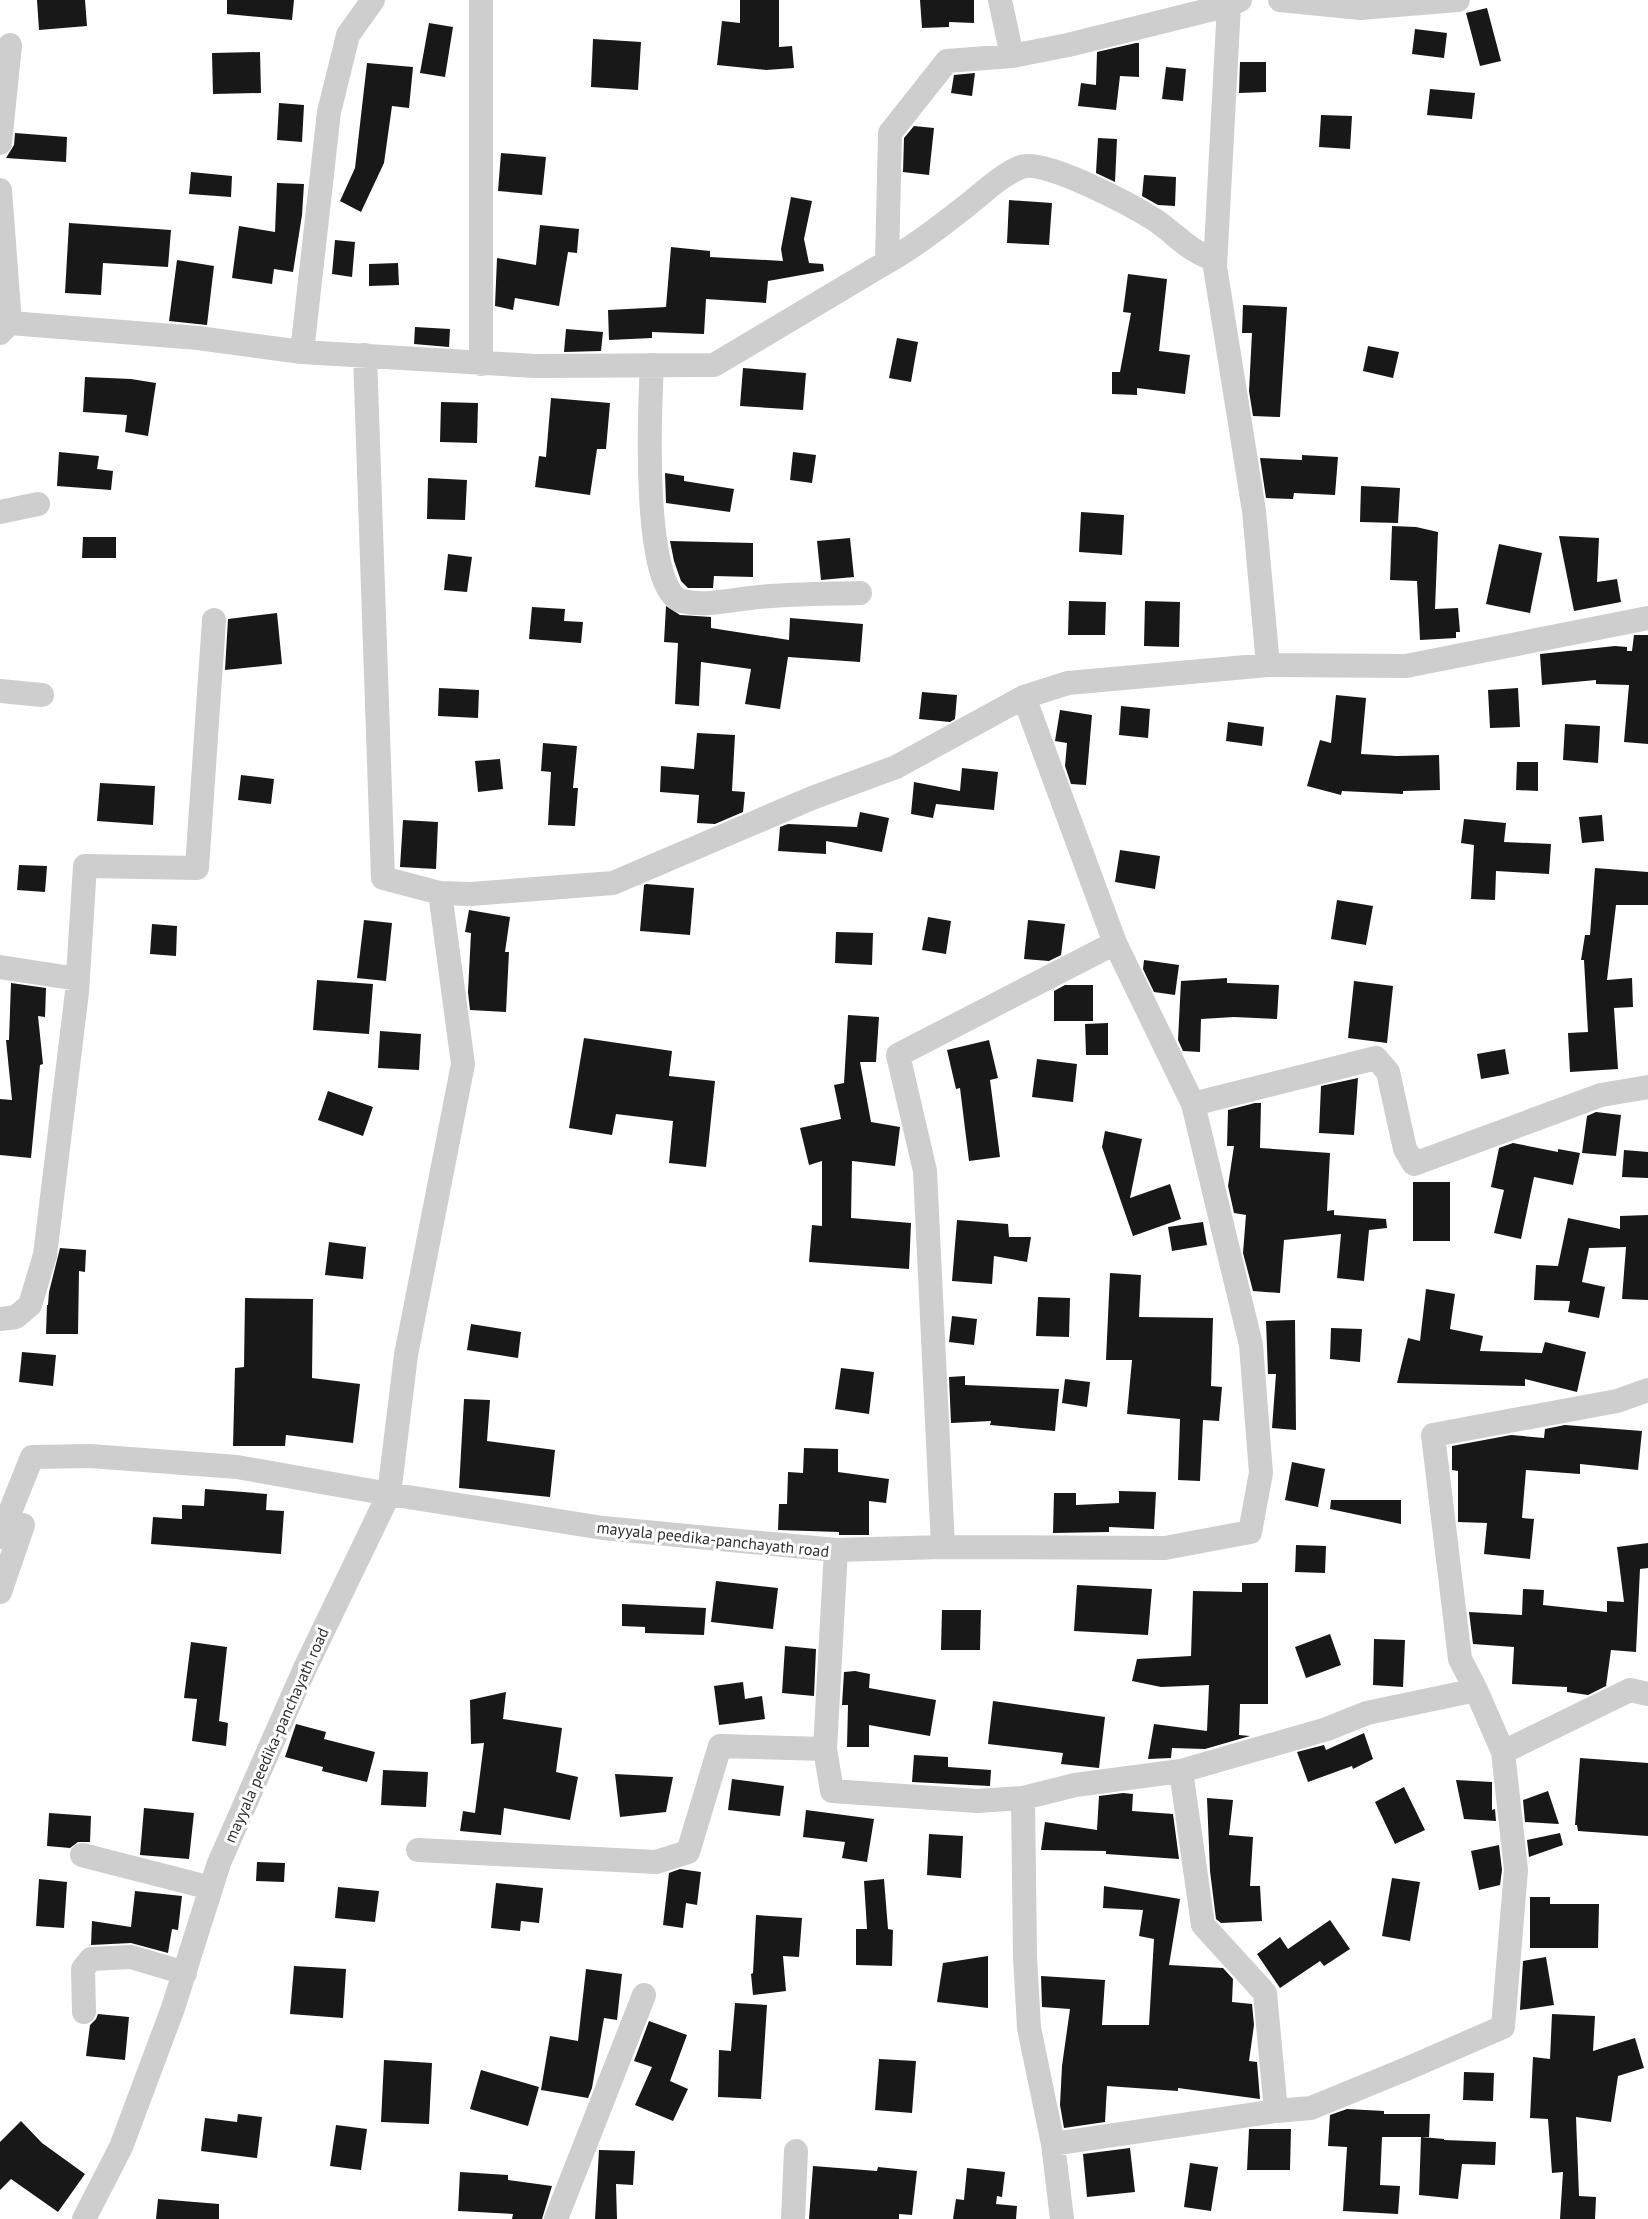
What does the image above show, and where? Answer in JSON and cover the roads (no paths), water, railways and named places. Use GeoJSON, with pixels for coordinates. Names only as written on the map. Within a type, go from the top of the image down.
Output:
{"type":"FeatureCollection","features":[{"type":"Feature","properties":{"kind":"street"},"geometry":{"type":"LineString","coordinates":[[302,351],[329,112],[348,35],[373,0]]}},
{"type":"Feature","properties":{"kind":"street"},"geometry":{"type":"LineString","coordinates":[[481,0],[481,364]]}},
{"type":"Feature","properties":{"kind":"street"},"geometry":{"type":"LineString","coordinates":[[1000,0],[1012,56]]}},
{"type":"Feature","properties":{"kind":"street"},"geometry":{"type":"LineString","coordinates":[[1280,0],[1360,8],[1458,0]]}},
{"type":"Feature","properties":{"kind":"street"},"geometry":{"type":"LineString","coordinates":[[887,262],[890,133],[947,61],[1012,56],[1068,45],[1235,3],[1215,259],[1254,511],[1268,664]]}},
{"type":"Feature","properties":{"kind":"street"},"geometry":{"type":"LineString","coordinates":[[0,142],[10,45]]}},
{"type":"Feature","properties":{"kind":"street"},"geometry":{"type":"LineString","coordinates":[[0,190],[3,324],[198,338],[302,351],[481,364],[714,365],[887,262],[952,217],[991,186],[1024,165],[1046,167],[1117,199],[1169,230],[1193,251],[1215,259]]}},
{"type":"Feature","properties":{"kind":"street"},"geometry":{"type":"LineString","coordinates":[[365,355],[383,878],[440,893],[471,894],[613,883],[812,798],[896,767],[1024,697],[1068,683],[1268,664],[1406,666],[1648,618]]}},
{"type":"Feature","properties":{"kind":"street"},"geometry":{"type":"LineString","coordinates":[[652,365],[650,415],[653,529],[662,578],[670,594],[680,601],[701,603],[761,597],[860,593]]}},
{"type":"Feature","properties":{"kind":"street"},"geometry":{"type":"LineString","coordinates":[[0,512],[38,504]]}},
{"type":"Feature","properties":{"kind":"street"},"geometry":{"type":"LineString","coordinates":[[0,1319],[16,1317],[30,1305],[45,1255],[78,979],[86,866],[197,868],[214,620]]}},
{"type":"Feature","properties":{"kind":"street"},"geometry":{"type":"LineString","coordinates":[[0,691],[42,694]]}},
{"type":"Feature","properties":{"kind":"street"},"geometry":{"type":"LineString","coordinates":[[836,1550],[943,1547],[1165,1548],[1250,1532],[1261,1473],[1251,1345],[1193,1104],[1115,943],[1024,697]]}},
{"type":"Feature","properties":{"kind":"street"},"geometry":{"type":"LineString","coordinates":[[1,1537],[32,1457],[90,1456],[237,1467],[389,1494],[406,1356],[463,1064],[440,893]]}},
{"type":"Feature","properties":{"kind":"street"},"geometry":{"type":"LineString","coordinates":[[943,1547],[925,1171],[898,1055],[1115,943]]}},
{"type":"Feature","properties":{"kind":"street"},"geometry":{"type":"LineString","coordinates":[[0,967],[78,979]]}},
{"type":"Feature","properties":{"kind":"street"},"geometry":{"type":"LineString","coordinates":[[1193,1104],[1376,1058],[1388,1072],[1405,1149],[1414,1164],[1601,1095],[1648,1087]]}},
{"type":"Feature","properties":{"kind":"street"},"geometry":{"type":"LineString","coordinates":[[1053,2144],[1276,2111],[1311,2108],[1503,2027],[1516,1870],[1503,1752],[1460,1659],[1433,1435],[1617,1401],[1648,1390]]}},
{"type":"Feature","properties":{"kind":"street","name":"mayyala peedika-panchayath road"},"geometry":{"type":"LineString","coordinates":[[84,2219],[121,2147],[185,1972],[219,1863],[305,1668],[389,1494],[603,1528],[836,1550],[825,1749],[832,1791],[977,1800],[1023,1798],[1075,1785],[1181,1771],[1327,1730],[1367,1713],[1476,1690]]}},
{"type":"Feature","properties":{"kind":"street"},"geometry":{"type":"LineString","coordinates":[[0,1592],[23,1525],[1,1537]]}},
{"type":"Feature","properties":{"kind":"street"},"geometry":{"type":"LineString","coordinates":[[1503,1752],[1630,1690],[1648,1694]]}},
{"type":"Feature","properties":{"kind":"street"},"geometry":{"type":"LineString","coordinates":[[418,1850],[656,1862],[688,1852],[720,1746],[825,1749]]}},
{"type":"Feature","properties":{"kind":"street"},"geometry":{"type":"LineString","coordinates":[[1181,1771],[1203,1925],[1265,1993],[1276,2111]]}},
{"type":"Feature","properties":{"kind":"street"},"geometry":{"type":"LineString","coordinates":[[1023,1798],[1025,1957],[1029,2028],[1053,2144],[1062,2219]]}},
{"type":"Feature","properties":{"kind":"street"},"geometry":{"type":"LineString","coordinates":[[82,1856],[211,1888]]}},
{"type":"Feature","properties":{"kind":"street"},"geometry":{"type":"LineString","coordinates":[[84,2013],[83,1969],[91,1959],[131,1957],[185,1972]]}},
{"type":"Feature","properties":{"kind":"street"},"geometry":{"type":"LineString","coordinates":[[556,2219],[644,1995]]}},
{"type":"Feature","properties":{"kind":"street"},"geometry":{"type":"LineString","coordinates":[[793,2219],[796,2151]]}}]}
